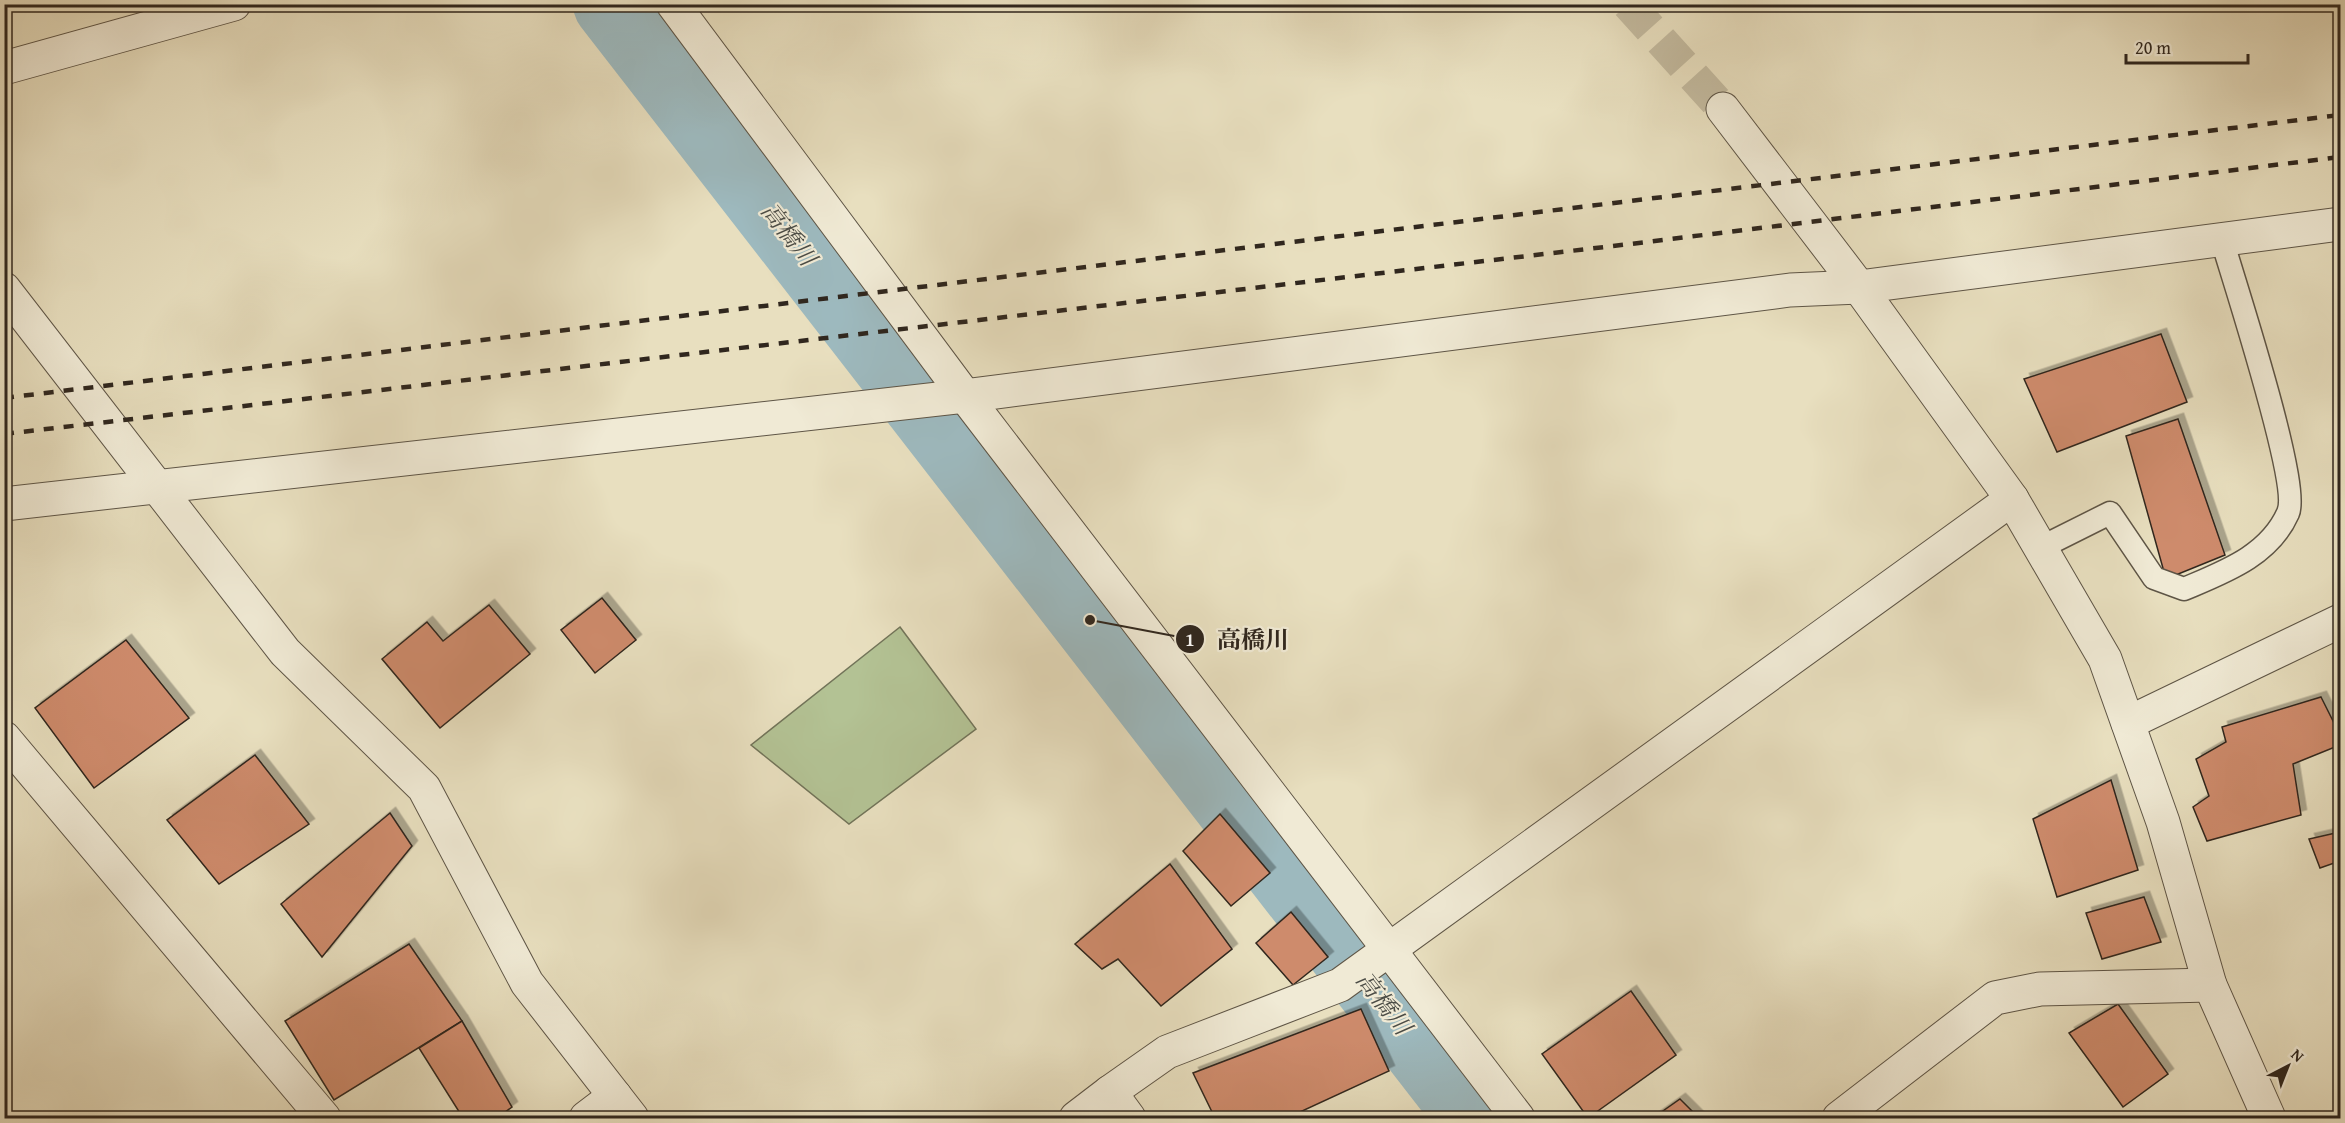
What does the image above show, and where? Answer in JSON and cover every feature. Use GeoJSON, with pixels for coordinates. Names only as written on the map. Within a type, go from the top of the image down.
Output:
{"type":"FeatureCollection","features":[{"type":"Feature","properties":{"kind":"street"},"geometry":{"type":"LineString","coordinates":[[4,68],[234,4]]}},
{"type":"Feature","properties":{"kind":"street"},"geometry":{"type":"LineString","coordinates":[[673,4],[965,396],[1518,1119]]}},
{"type":"Feature","properties":{"kind":"street"},"geometry":{"type":"LineString","coordinates":[[1724,109],[1859,286],[2012,499],[2105,659],[2163,822],[2210,986],[2269,1119]]}},
{"type":"Feature","properties":{"kind":"street"},"geometry":{"type":"LineString","coordinates":[[4,504],[965,396],[1790,290],[1859,286],[2340,224]]}},
{"type":"Feature","properties":{"kind":"street"},"geometry":{"type":"LineString","coordinates":[[4,289],[285,652],[424,788],[527,982],[624,1108],[586,1119]]}},
{"type":"Feature","properties":{"kind":"street"},"geometry":{"type":"LineString","coordinates":[[1076,1119],[1167,1052],[1340,985],[2012,499]]}},
{"type":"Feature","properties":{"kind":"street"},"geometry":{"type":"LineString","coordinates":[[2128,723],[2340,621]]}},
{"type":"Feature","properties":{"kind":"street"},"geometry":{"type":"LineString","coordinates":[[4,738],[324,1119]]}},
{"type":"Feature","properties":{"kind":"street"},"geometry":{"type":"LineString","coordinates":[[1839,1119],[1995,998],[2040,989],[2210,986]]}},
{"type":"Feature","properties":{"kind":"street"},"geometry":{"type":"LineString","coordinates":[[1110,1092],[1129,1119]]}},
{"type":"Feature","properties":{"kind":"lane"},"geometry":{"type":"LineString","coordinates":[[2040,548],[2110,513],[2154,578],[2184,590],[2231,568],[2268,544],[2290,511],[2282,444],[2222,240]]}},
{"type":"Feature","properties":{"kind":"green space"},"geometry":{"type":"Polygon","coordinates":[[[900,627],[976,729],[849,824],[751,745],[900,627]]]}},
{"type":"Feature","properties":{"kind":"building"},"geometry":{"type":"Polygon","coordinates":[[[2161,334],[2187,402],[2057,452],[2024,379],[2161,334]]]}},
{"type":"Feature","properties":{"kind":"building"},"geometry":{"type":"Polygon","coordinates":[[[2178,419],[2225,555],[2166,579],[2126,436],[2178,419]]]}},
{"type":"Feature","properties":{"kind":"building"},"geometry":{"type":"Polygon","coordinates":[[[602,598],[636,640],[595,673],[561,630],[602,598]]]}},
{"type":"Feature","properties":{"kind":"building"},"geometry":{"type":"Polygon","coordinates":[[[489,605],[530,654],[440,728],[382,659],[427,622],[443,641],[489,605]]]}},
{"type":"Feature","properties":{"kind":"building"},"geometry":{"type":"Polygon","coordinates":[[[126,640],[189,718],[94,788],[35,708],[126,640]]]}},
{"type":"Feature","properties":{"kind":"building"},"geometry":{"type":"Polygon","coordinates":[[[2321,697],[2340,735],[2340,745],[2293,764],[2301,815],[2207,841],[2193,807],[2209,796],[2196,759],[2226,742],[2222,727],[2321,697]]]}},
{"type":"Feature","properties":{"kind":"building"},"geometry":{"type":"Polygon","coordinates":[[[255,755],[309,824],[219,884],[167,820],[255,755]]]}},
{"type":"Feature","properties":{"kind":"building"},"geometry":{"type":"Polygon","coordinates":[[[2111,780],[2138,870],[2057,897],[2033,819],[2111,780]]]}},
{"type":"Feature","properties":{"kind":"building"},"geometry":{"type":"Polygon","coordinates":[[[390,813],[412,846],[322,957],[281,904],[390,813]]]}},
{"type":"Feature","properties":{"kind":"building"},"geometry":{"type":"Polygon","coordinates":[[[1220,814],[1270,873],[1231,906],[1183,851],[1220,814]]]}},
{"type":"Feature","properties":{"kind":"building"},"geometry":{"type":"Polygon","coordinates":[[[2340,832],[2340,861],[2320,868],[2309,839],[2340,832]]]}},
{"type":"Feature","properties":{"kind":"building"},"geometry":{"type":"Polygon","coordinates":[[[1170,864],[1232,949],[1161,1006],[1118,959],[1102,969],[1075,944],[1170,864]]]}},
{"type":"Feature","properties":{"kind":"building"},"geometry":{"type":"Polygon","coordinates":[[[2144,897],[2161,942],[2102,959],[2086,913],[2144,897]]]}},
{"type":"Feature","properties":{"kind":"building"},"geometry":{"type":"Polygon","coordinates":[[[1291,912],[1328,957],[1293,985],[1256,943],[1291,912]]]}},
{"type":"Feature","properties":{"kind":"building"},"geometry":{"type":"Polygon","coordinates":[[[409,944],[462,1021],[334,1100],[285,1021],[409,944]]]}},
{"type":"Feature","properties":{"kind":"building"},"geometry":{"type":"Polygon","coordinates":[[[1631,991],[1676,1055],[1588,1118],[1542,1054],[1631,991]]]}},
{"type":"Feature","properties":{"kind":"building"},"geometry":{"type":"Polygon","coordinates":[[[2118,1004],[2168,1074],[2123,1107],[2069,1033],[2118,1004]]]}},
{"type":"Feature","properties":{"kind":"building"},"geometry":{"type":"Polygon","coordinates":[[[1361,1009],[1389,1071],[1287,1118],[1215,1118],[1193,1073],[1361,1009]]]}},
{"type":"Feature","properties":{"kind":"building"},"geometry":{"type":"Polygon","coordinates":[[[462,1021],[512,1107],[497,1118],[463,1118],[419,1048],[462,1021]]]}},
{"type":"Feature","properties":{"kind":"building"},"geometry":{"type":"Polygon","coordinates":[[[1680,1099],[1699,1118],[1653,1118],[1680,1099]]]}},
{"type":"Feature","properties":{"kind":"waterway","name":"高橋川"},"geometry":{"type":"LineString","coordinates":[[610,4],[1474,1118]]}},
{"type":"Feature","properties":{"kind":"tunnel"},"geometry":{"type":"LineString","coordinates":[[1628,4],[1723,109]]}},
{"type":"Feature","properties":{"kind":"railway"},"geometry":{"type":"LineString","coordinates":[[4,398],[2340,115]]}},
{"type":"Feature","properties":{"kind":"railway"},"geometry":{"type":"LineString","coordinates":[[4,434],[1630,244],[2340,157]]}},
{"type":"Feature","properties":{"kind":"place","name":"高橋川"},"geometry":{"type":"Point","coordinates":[1090,620]}}]}
